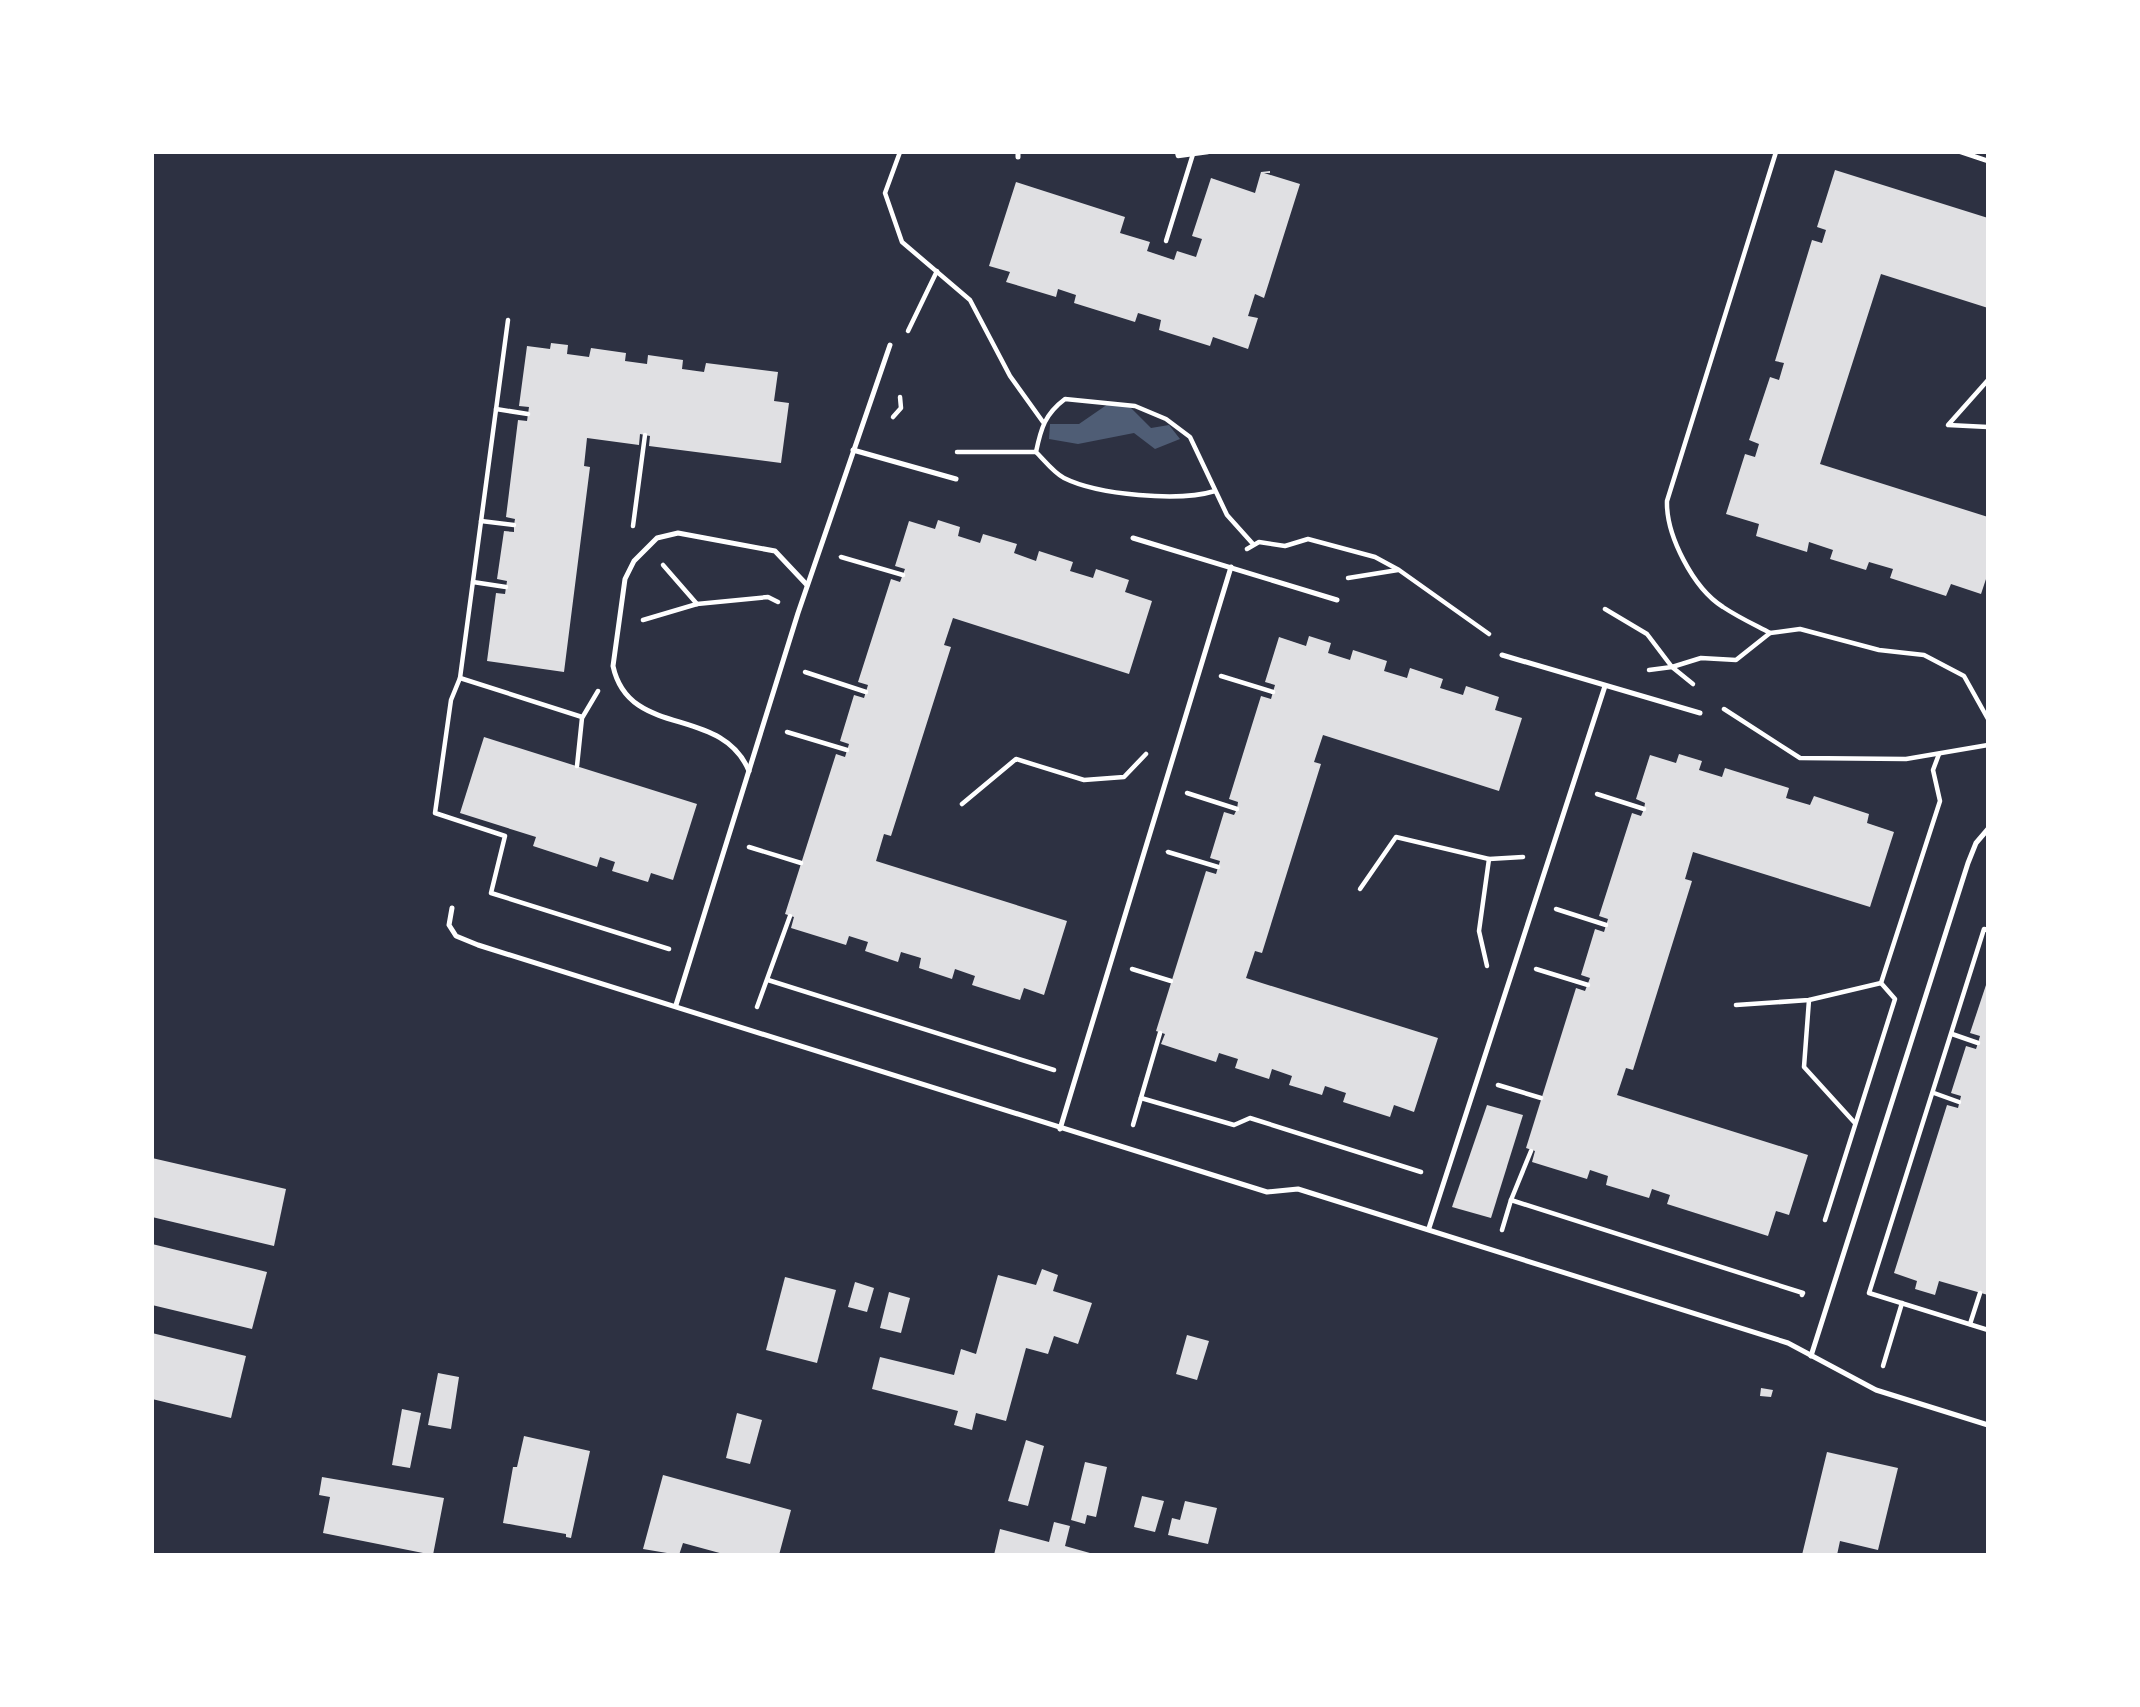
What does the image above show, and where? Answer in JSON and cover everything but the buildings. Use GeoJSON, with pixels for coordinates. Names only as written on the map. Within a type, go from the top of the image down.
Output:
{"type":"FeatureCollection","features":[{"type":"Feature","properties":{"kind":"lane"},"geometry":{"type":"LineString","coordinates":[[1961,152],[1988,162]]}},
{"type":"Feature","properties":{"kind":"lane"},"geometry":{"type":"LineString","coordinates":[[676,1005],[807,585],[890,345]]}},
{"type":"Feature","properties":{"kind":"lane"},"geometry":{"type":"LineString","coordinates":[[853,450],[956,479]]}},
{"type":"Feature","properties":{"kind":"lane"},"geometry":{"type":"LineString","coordinates":[[749,771],[737,749],[728,741],[711,731],[660,717],[638,706],[625,695],[616,680],[613,666],[625,579],[634,561],[647,546],[657,538],[678,533],[775,551],[807,585]]}},
{"type":"Feature","properties":{"kind":"lane"},"geometry":{"type":"LineString","coordinates":[[1133,538],[1337,600]]}},
{"type":"Feature","properties":{"kind":"lane"},"geometry":{"type":"LineString","coordinates":[[1060,1129],[1231,567]]}},
{"type":"Feature","properties":{"kind":"lane"},"geometry":{"type":"LineString","coordinates":[[1502,655],[1700,713]]}},
{"type":"Feature","properties":{"kind":"lane"},"geometry":{"type":"LineString","coordinates":[[1429,1228],[1605,686]]}},
{"type":"Feature","properties":{"kind":"lane"},"geometry":{"type":"LineString","coordinates":[[1811,1356],[1968,863],[1976,843],[1988,829]]}},
{"type":"Feature","properties":{"kind":"lane"},"geometry":{"type":"LineString","coordinates":[[452,908],[449,925],[456,936],[1060,1129],[1268,1192],[1298,1189],[1429,1228],[1788,1343],[1876,1390],[1988,1425]]}},
{"type":"Feature","properties":{"kind":"path"},"geometry":{"type":"LineString","coordinates":[[900,152],[886,193],[902,242],[970,300],[1010,376],[1043,422]]}},
{"type":"Feature","properties":{"kind":"path"},"geometry":{"type":"LineString","coordinates":[[1177,152],[1178,156],[1208,152]]}},
{"type":"Feature","properties":{"kind":"path"},"geometry":{"type":"LineString","coordinates":[[1770,634],[1721,606],[1686,565],[1667,519],[1667,501],[1776,152]]}},
{"type":"Feature","properties":{"kind":"path"},"geometry":{"type":"LineString","coordinates":[[1166,241],[1193,154]]}},
{"type":"Feature","properties":{"kind":"path"},"geometry":{"type":"LineString","coordinates":[[508,320],[460,678],[451,700],[435,813],[505,836],[491,893],[677,951]]}},
{"type":"Feature","properties":{"kind":"path"},"geometry":{"type":"LineString","coordinates":[[1988,380],[1948,425],[1988,427]]}},
{"type":"Feature","properties":{"kind":"path"},"geometry":{"type":"LineString","coordinates":[[1215,491],[1200,496],[1117,494],[1063,478],[1036,452],[1043,422],[1052,408],[1065,399],[1135,406],[1166,419],[1190,437],[1227,515],[1252,544],[1285,546],[1308,539],[1375,557],[1498,638]]}},
{"type":"Feature","properties":{"kind":"path"},"geometry":{"type":"LineString","coordinates":[[496,410],[528,414]]}},
{"type":"Feature","properties":{"kind":"path"},"geometry":{"type":"LineString","coordinates":[[481,521],[514,526]]}},
{"type":"Feature","properties":{"kind":"path"},"geometry":{"type":"LineString","coordinates":[[831,553],[903,575]]}},
{"type":"Feature","properties":{"kind":"path"},"geometry":{"type":"LineString","coordinates":[[473,582],[506,587]]}},
{"type":"Feature","properties":{"kind":"path"},"geometry":{"type":"LineString","coordinates":[[697,604],[768,597],[798,613]]}},
{"type":"Feature","properties":{"kind":"path"},"geometry":{"type":"LineString","coordinates":[[1605,609],[1647,634],[1672,667],[1701,690]]}},
{"type":"Feature","properties":{"kind":"path"},"geometry":{"type":"LineString","coordinates":[[1605,686],[1626,666],[1650,670],[1672,667],[1701,658],[1736,660],[1770,634],[1800,629],[1879,650],[1924,655],[1964,676],[1988,719]]}},
{"type":"Feature","properties":{"kind":"path"},"geometry":{"type":"LineString","coordinates":[[794,668],[866,692]]}},
{"type":"Feature","properties":{"kind":"path"},"geometry":{"type":"LineString","coordinates":[[1210,672],[1273,692]]}},
{"type":"Feature","properties":{"kind":"path"},"geometry":{"type":"LineString","coordinates":[[460,678],[582,718],[577,766]]}},
{"type":"Feature","properties":{"kind":"path"},"geometry":{"type":"LineString","coordinates":[[1720,706],[1800,758],[1906,759],[1988,745]]}},
{"type":"Feature","properties":{"kind":"path"},"geometry":{"type":"LineString","coordinates":[[776,728],[847,750]]}},
{"type":"Feature","properties":{"kind":"path"},"geometry":{"type":"LineString","coordinates":[[962,804],[1016,759],[1084,780],[1124,777],[1150,750]]}},
{"type":"Feature","properties":{"kind":"path"},"geometry":{"type":"LineString","coordinates":[[1881,983],[1940,801],[1933,770],[1939,754]]}},
{"type":"Feature","properties":{"kind":"path"},"geometry":{"type":"LineString","coordinates":[[1579,767],[1582,781],[1579,789],[1644,809]]}},
{"type":"Feature","properties":{"kind":"path"},"geometry":{"type":"LineString","coordinates":[[1186,792],[1237,808]]}},
{"type":"Feature","properties":{"kind":"path"},"geometry":{"type":"LineString","coordinates":[[1360,889],[1396,837],[1489,859],[1518,860],[1529,854]]}},
{"type":"Feature","properties":{"kind":"path"},"geometry":{"type":"LineString","coordinates":[[739,844],[801,863]]}},
{"type":"Feature","properties":{"kind":"path"},"geometry":{"type":"LineString","coordinates":[[1155,848],[1218,867]]}},
{"type":"Feature","properties":{"kind":"path"},"geometry":{"type":"LineString","coordinates":[[1489,859],[1479,931],[1489,975]]}},
{"type":"Feature","properties":{"kind":"path"},"geometry":{"type":"LineString","coordinates":[[1554,909],[1606,925]]}},
{"type":"Feature","properties":{"kind":"path"},"geometry":{"type":"LineString","coordinates":[[758,1007],[790,916]]}},
{"type":"Feature","properties":{"kind":"path"},"geometry":{"type":"LineString","coordinates":[[1988,930],[1984,929],[1869,1293],[1988,1330]]}},
{"type":"Feature","properties":{"kind":"path"},"geometry":{"type":"LineString","coordinates":[[1131,968],[1171,981]]}},
{"type":"Feature","properties":{"kind":"path"},"geometry":{"type":"LineString","coordinates":[[1535,969],[1588,985]]}},
{"type":"Feature","properties":{"kind":"path"},"geometry":{"type":"LineString","coordinates":[[768,980],[1076,1077]]}},
{"type":"Feature","properties":{"kind":"path"},"geometry":{"type":"LineString","coordinates":[[1736,1005],[1809,1000],[1881,983]]}},
{"type":"Feature","properties":{"kind":"path"},"geometry":{"type":"LineString","coordinates":[[1823,1227],[1895,999],[1881,983]]}},
{"type":"Feature","properties":{"kind":"path"},"geometry":{"type":"LineString","coordinates":[[1809,1000],[1804,1067],[1854,1122]]}},
{"type":"Feature","properties":{"kind":"path"},"geometry":{"type":"LineString","coordinates":[[1134,1125],[1160,1032]]}},
{"type":"Feature","properties":{"kind":"path"},"geometry":{"type":"LineString","coordinates":[[1952,1034],[1978,1043]]}},
{"type":"Feature","properties":{"kind":"path"},"geometry":{"type":"LineString","coordinates":[[1496,1084],[1541,1098]]}},
{"type":"Feature","properties":{"kind":"path"},"geometry":{"type":"LineString","coordinates":[[1934,1093],[1959,1102]]}},
{"type":"Feature","properties":{"kind":"path"},"geometry":{"type":"LineString","coordinates":[[1141,1098],[1234,1125],[1250,1118],[1434,1176]]}},
{"type":"Feature","properties":{"kind":"path"},"geometry":{"type":"LineString","coordinates":[[1503,1230],[1511,1200],[1531,1151]]}},
{"type":"Feature","properties":{"kind":"path"},"geometry":{"type":"LineString","coordinates":[[1511,1200],[1803,1293]]}},
{"type":"Feature","properties":{"kind":"path"},"geometry":{"type":"LineString","coordinates":[[1788,1343],[1807,1279]]}},
{"type":"Feature","properties":{"kind":"path"},"geometry":{"type":"LineString","coordinates":[[1970,1324],[1980,1293]]}},
{"type":"Feature","properties":{"kind":"path"},"geometry":{"type":"LineString","coordinates":[[1876,1390],[1902,1303]]}},
{"type":"Feature","properties":{"kind":"water"},"geometry":{"type":"Polygon","coordinates":[[[1108,404],[1130,407],[1151,428],[1169,425],[1180,439],[1155,449],[1134,433],[1078,444],[1049,439],[1050,424],[1079,424],[1108,404]]]}}]}
